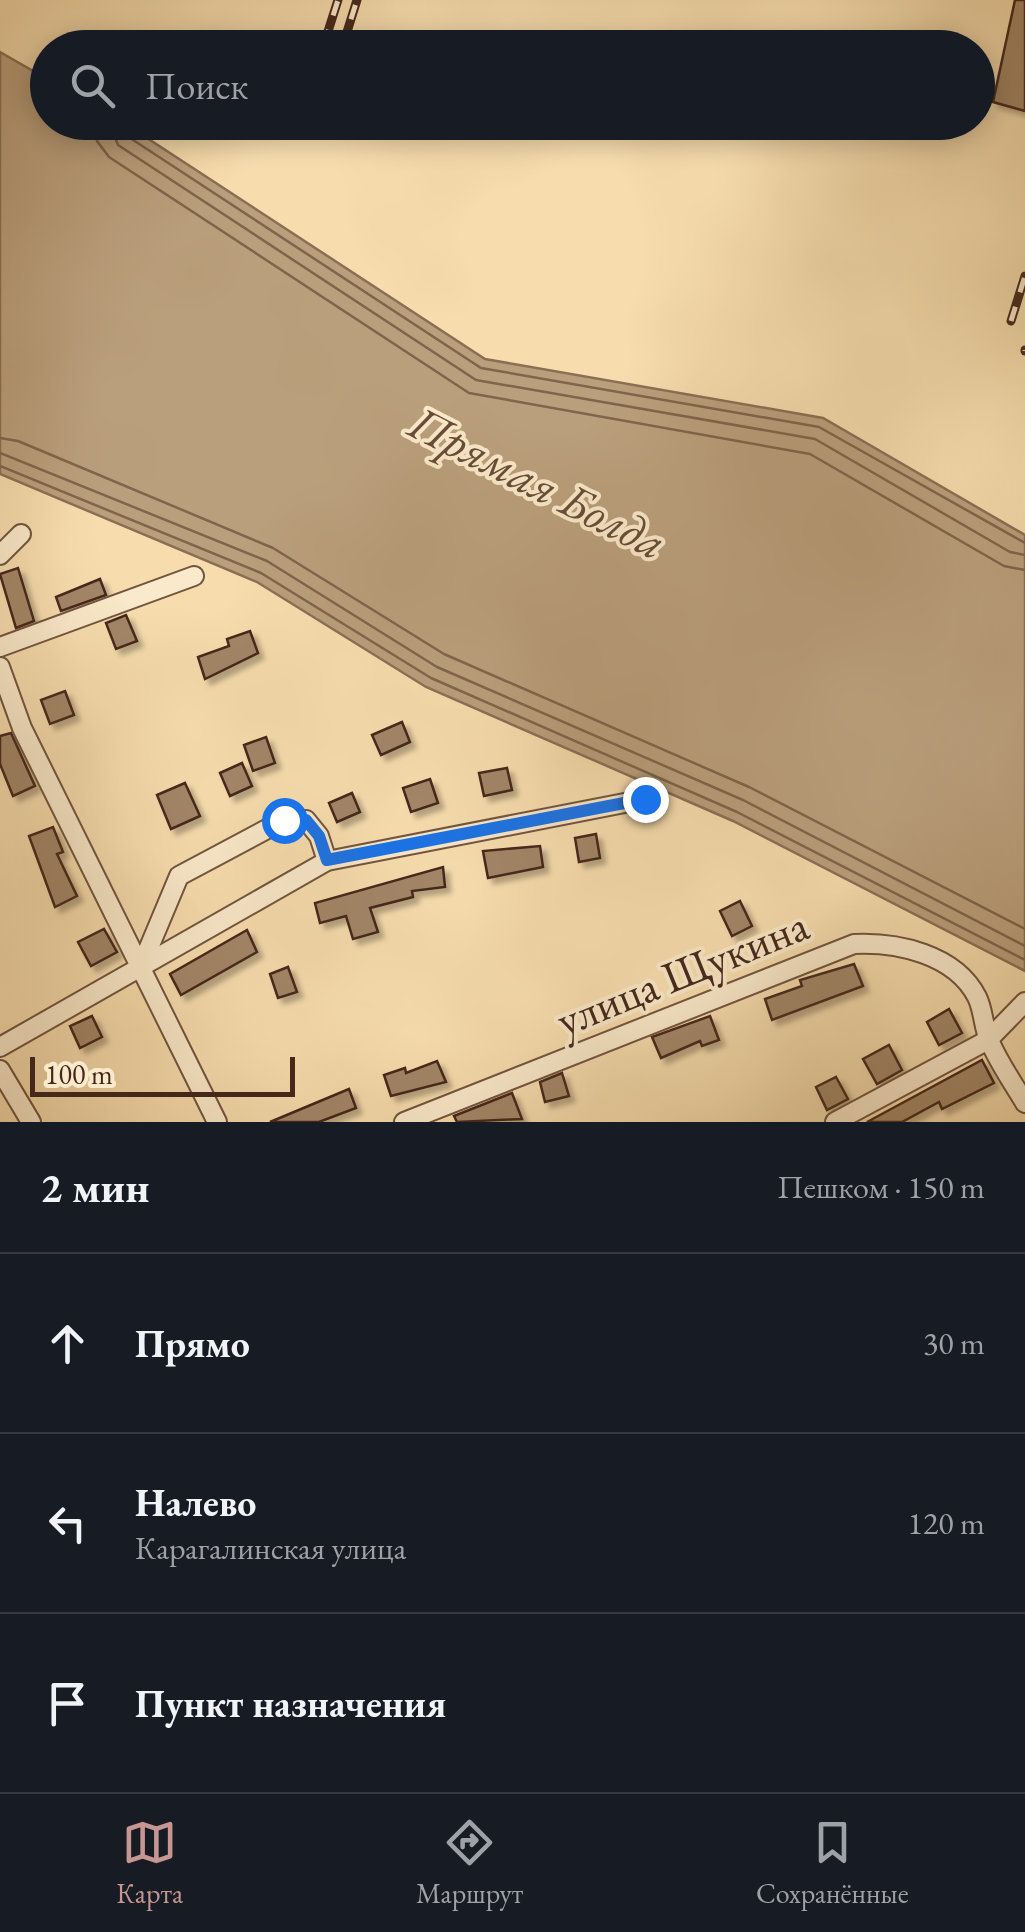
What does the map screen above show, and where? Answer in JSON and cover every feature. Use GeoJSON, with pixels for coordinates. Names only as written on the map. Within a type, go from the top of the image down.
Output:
{"type":"FeatureCollection","features":[{"type":"Feature","properties":{"kind":"street"},"geometry":{"type":"LineString","coordinates":[[0,555],[21,534]]}},
{"type":"Feature","properties":{"kind":"street"},"geometry":{"type":"LineString","coordinates":[[0,646],[194,576]]}},
{"type":"Feature","properties":{"kind":"street"},"geometry":{"type":"LineString","coordinates":[[0,667],[22,728],[217,1122]]}},
{"type":"Feature","properties":{"kind":"street"},"geometry":{"type":"LineString","coordinates":[[0,1048],[327,860],[645,799]]}},
{"type":"Feature","properties":{"kind":"street"},"geometry":{"type":"LineString","coordinates":[[140,968],[179,876],[284,820],[306,820],[319,836],[327,860]]}},
{"type":"Feature","properties":{"kind":"street","name":"улица Щукина"},"geometry":{"type":"LineString","coordinates":[[404,1122],[854,944],[892,943],[927,955],[962,976],[978,998],[988,1040]]}},
{"type":"Feature","properties":{"kind":"street"},"geometry":{"type":"LineString","coordinates":[[835,1122],[988,1040],[1025,1002]]}},
{"type":"Feature","properties":{"kind":"street"},"geometry":{"type":"LineString","coordinates":[[988,1040],[1025,1103]]}},
{"type":"Feature","properties":{"kind":"street"},"geometry":{"type":"LineString","coordinates":[[0,1070],[30,1122]]}},
{"type":"Feature","properties":{"kind":"water","name":"Прямая Болда"},"geometry":{"type":"Polygon","coordinates":[[[0,52],[30,69],[30,140],[150,140],[485,359],[823,418],[1025,535],[1025,971],[733,821],[426,687],[257,582],[0,474],[0,52]]]}},
{"type":"Feature","properties":{"kind":"building"},"geometry":{"type":"Polygon","coordinates":[[[1015,0],[1025,0],[1025,111],[995,103],[1015,0]]]}},
{"type":"Feature","properties":{"kind":"building"},"geometry":{"type":"Polygon","coordinates":[[[18,568],[34,621],[16,628],[0,574],[18,568]]]}},
{"type":"Feature","properties":{"kind":"building"},"geometry":{"type":"Polygon","coordinates":[[[100,579],[106,595],[61,611],[56,597],[100,579]]]}},
{"type":"Feature","properties":{"kind":"building"},"geometry":{"type":"Polygon","coordinates":[[[126,615],[137,641],[116,649],[106,623],[126,615]]]}},
{"type":"Feature","properties":{"kind":"building"},"geometry":{"type":"Polygon","coordinates":[[[250,631],[258,653],[205,679],[198,657],[229,646],[227,639],[250,631]]]}},
{"type":"Feature","properties":{"kind":"building"},"geometry":{"type":"Polygon","coordinates":[[[65,691],[74,715],[50,724],[41,700],[65,691]]]}},
{"type":"Feature","properties":{"kind":"building"},"geometry":{"type":"Polygon","coordinates":[[[402,722],[410,742],[381,755],[372,735],[402,722]]]}},
{"type":"Feature","properties":{"kind":"building"},"geometry":{"type":"Polygon","coordinates":[[[11,733],[35,786],[13,796],[0,764],[0,736],[11,733]]]}},
{"type":"Feature","properties":{"kind":"building"},"geometry":{"type":"Polygon","coordinates":[[[266,737],[275,763],[253,771],[244,745],[266,737]]]}},
{"type":"Feature","properties":{"kind":"building"},"geometry":{"type":"Polygon","coordinates":[[[242,763],[252,786],[230,796],[220,773],[242,763]]]}},
{"type":"Feature","properties":{"kind":"building"},"geometry":{"type":"Polygon","coordinates":[[[507,768],[512,790],[484,796],[479,773],[507,768]]]}},
{"type":"Feature","properties":{"kind":"building"},"geometry":{"type":"Polygon","coordinates":[[[430,779],[438,803],[411,812],[403,788],[430,779]]]}},
{"type":"Feature","properties":{"kind":"building"},"geometry":{"type":"Polygon","coordinates":[[[185,783],[200,816],[171,829],[157,795],[185,783]]]}},
{"type":"Feature","properties":{"kind":"building"},"geometry":{"type":"Polygon","coordinates":[[[352,793],[360,812],[337,822],[329,803],[352,793]]]}},
{"type":"Feature","properties":{"kind":"building"},"geometry":{"type":"Polygon","coordinates":[[[53,827],[63,852],[57,854],[77,896],[55,907],[29,836],[53,827]]]}},
{"type":"Feature","properties":{"kind":"building"},"geometry":{"type":"Polygon","coordinates":[[[596,834],[600,858],[579,862],[575,838],[596,834]]]}},
{"type":"Feature","properties":{"kind":"building"},"geometry":{"type":"Polygon","coordinates":[[[540,846],[543,867],[488,878],[483,851],[540,846]]]}},
{"type":"Feature","properties":{"kind":"building"},"geometry":{"type":"Polygon","coordinates":[[[443,867],[445,887],[412,891],[413,897],[370,908],[378,932],[353,939],[346,916],[320,923],[315,903],[443,867]]]}},
{"type":"Feature","properties":{"kind":"building"},"geometry":{"type":"Polygon","coordinates":[[[740,901],[752,926],[732,936],[720,911],[740,901]]]}},
{"type":"Feature","properties":{"kind":"building"},"geometry":{"type":"Polygon","coordinates":[[[104,929],[117,952],[91,966],[78,942],[104,929]]]}},
{"type":"Feature","properties":{"kind":"building"},"geometry":{"type":"Polygon","coordinates":[[[247,930],[257,952],[181,995],[170,974],[247,930]]]}},
{"type":"Feature","properties":{"kind":"building"},"geometry":{"type":"Polygon","coordinates":[[[854,964],[863,986],[772,1020],[765,999],[802,986],[800,980],[854,964]]]}},
{"type":"Feature","properties":{"kind":"building"},"geometry":{"type":"Polygon","coordinates":[[[288,967],[297,992],[278,998],[270,974],[288,967]]]}},
{"type":"Feature","properties":{"kind":"building"},"geometry":{"type":"Polygon","coordinates":[[[949,1009],[962,1033],[939,1045],[927,1022],[949,1009]]]}},
{"type":"Feature","properties":{"kind":"building"},"geometry":{"type":"Polygon","coordinates":[[[92,1016],[102,1037],[80,1048],[70,1026],[92,1016]]]}},
{"type":"Feature","properties":{"kind":"building"},"geometry":{"type":"Polygon","coordinates":[[[710,1016],[719,1040],[702,1046],[700,1041],[661,1058],[652,1037],[710,1016]]]}},
{"type":"Feature","properties":{"kind":"building"},"geometry":{"type":"Polygon","coordinates":[[[889,1045],[902,1070],[877,1084],[863,1059],[889,1045]]]}},
{"type":"Feature","properties":{"kind":"building"},"geometry":{"type":"Polygon","coordinates":[[[982,1060],[994,1083],[942,1109],[939,1102],[902,1122],[867,1122],[982,1060]]]}},
{"type":"Feature","properties":{"kind":"building"},"geometry":{"type":"Polygon","coordinates":[[[437,1061],[446,1082],[391,1096],[384,1075],[405,1068],[406,1073],[437,1061]]]}},
{"type":"Feature","properties":{"kind":"building"},"geometry":{"type":"Polygon","coordinates":[[[562,1073],[569,1096],[545,1102],[540,1082],[562,1073]]]}},
{"type":"Feature","properties":{"kind":"building"},"geometry":{"type":"Polygon","coordinates":[[[836,1077],[848,1099],[827,1110],[816,1087],[836,1077]]]}},
{"type":"Feature","properties":{"kind":"building"},"geometry":{"type":"Polygon","coordinates":[[[349,1089],[356,1108],[319,1122],[270,1122],[349,1089]]]}},
{"type":"Feature","properties":{"kind":"building"},"geometry":{"type":"Polygon","coordinates":[[[512,1093],[522,1119],[457,1122],[454,1116],[512,1093]]]}},
{"type":"Feature","properties":{"kind":"railway"},"geometry":{"type":"LineString","coordinates":[[328,30],[338,0]]}},
{"type":"Feature","properties":{"kind":"railway"},"geometry":{"type":"LineString","coordinates":[[348,30],[357,0]]}},
{"type":"Feature","properties":{"kind":"railway"},"geometry":{"type":"LineString","coordinates":[[1011,321],[1025,276]]}},
{"type":"Feature","properties":{"kind":"route"},"geometry":{"type":"LineString","coordinates":[[284,820],[306,820],[319,836],[327,860],[645,799]]}}]}
